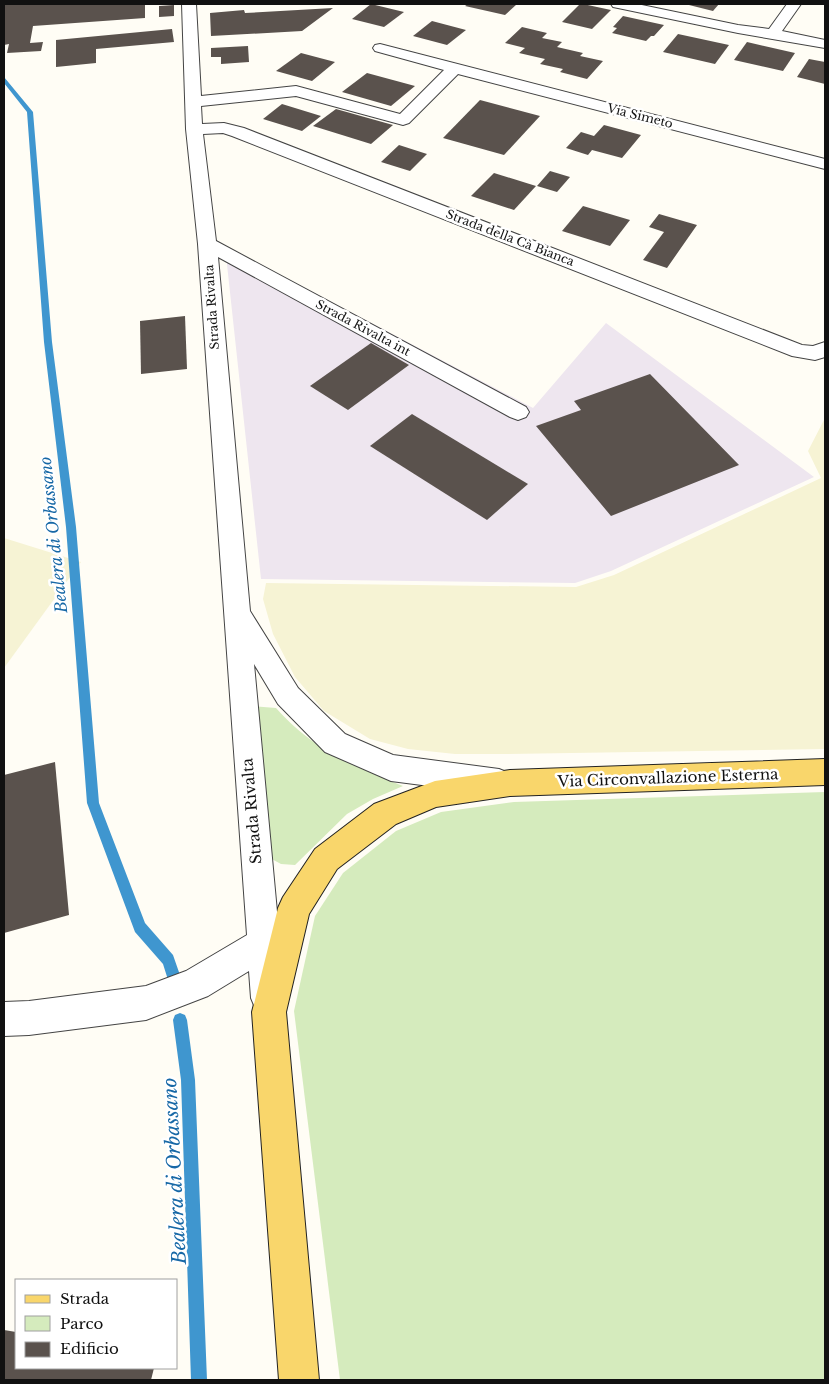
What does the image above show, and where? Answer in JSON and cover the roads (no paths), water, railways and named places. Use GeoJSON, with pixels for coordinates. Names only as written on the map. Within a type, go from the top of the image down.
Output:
{"type":"FeatureCollection","features":[{"type":"Feature","properties":{"kind":"main road","name":"Via Circonvallazione Esterna"},"geometry":{"type":"LineString","coordinates":[[299,1380],[269,1012],[294,908],[326,859],[384,814],[435,794],[510,783],[825,772]]}},
{"type":"Feature","properties":{"kind":"street","name":"Strada Rivalta"},"geometry":{"type":"LineString","coordinates":[[189,4],[194,129],[207,244],[269,1012]]}},
{"type":"Feature","properties":{"kind":"street"},"geometry":{"type":"LineString","coordinates":[[618,4],[738,29],[773,33],[825,44]]}},
{"type":"Feature","properties":{"kind":"street"},"geometry":{"type":"LineString","coordinates":[[773,33],[794,4]]}},
{"type":"Feature","properties":{"kind":"street","name":"Via Simeto"},"geometry":{"type":"LineString","coordinates":[[380,48],[825,164]]}},
{"type":"Feature","properties":{"kind":"street"},"geometry":{"type":"LineString","coordinates":[[193,102],[296,91],[403,120],[455,68]]}},
{"type":"Feature","properties":{"kind":"street","name":"Strada della Cà Bianca"},"geometry":{"type":"LineString","coordinates":[[194,129],[224,128],[238,132],[799,351],[815,353],[825,349]]}},
{"type":"Feature","properties":{"kind":"street","name":"Strada Rivalta int"},"geometry":{"type":"LineString","coordinates":[[207,244],[518,412]]}},
{"type":"Feature","properties":{"kind":"street","name":"Strada Rivalta"},"geometry":{"type":"LineString","coordinates":[[236,611],[288,696],[335,742],[391,768],[510,783]]}},
{"type":"Feature","properties":{"kind":"street"},"geometry":{"type":"LineString","coordinates":[[4,1019],[29,1018],[146,1002],[196,984],[264,944]]}},
{"type":"Feature","properties":{"kind":"waterway","name":"Bealera di Orbassano"},"geometry":{"type":"LineString","coordinates":[[4,79],[30,112],[48,342],[71,527],[93,803],[140,927],[168,960],[174,978]]}},
{"type":"Feature","properties":{"kind":"waterway","name":"Bealera di Orbassano"},"geometry":{"type":"LineString","coordinates":[[180,1020],[188,1080],[199,1380]]}}]}
